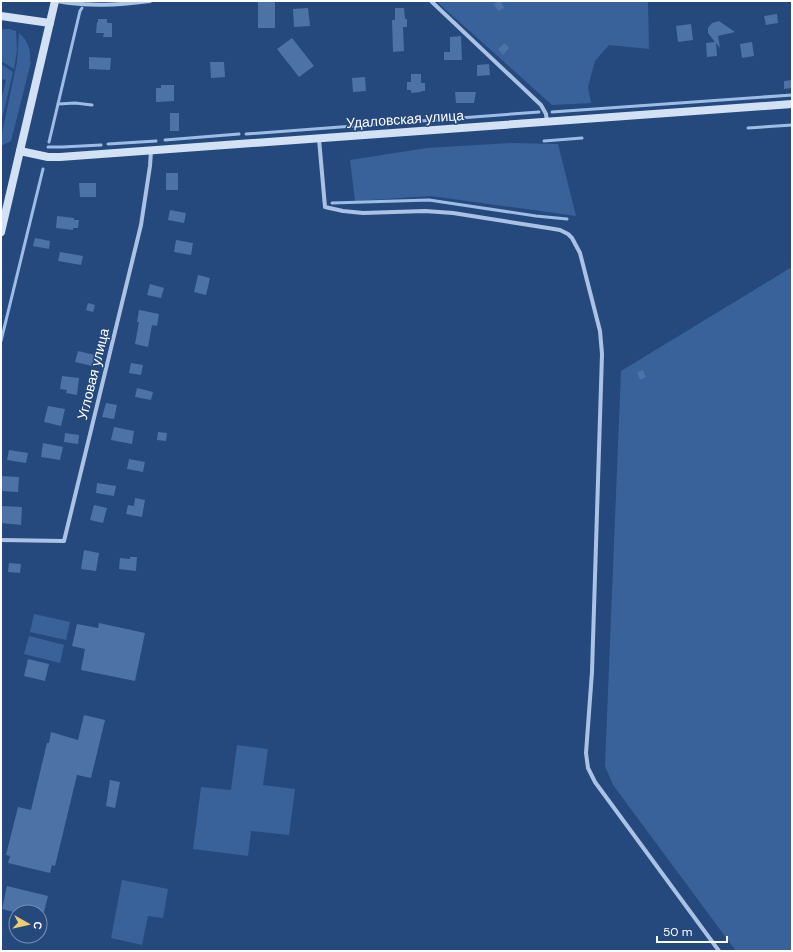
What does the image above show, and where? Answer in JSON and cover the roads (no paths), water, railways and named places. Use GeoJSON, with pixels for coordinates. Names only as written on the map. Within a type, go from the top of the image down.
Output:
{"type":"FeatureCollection","features":[{"type":"Feature","properties":{"kind":"main road"},"geometry":{"type":"LineString","coordinates":[[1,232],[56,1]]}},
{"type":"Feature","properties":{"kind":"main road"},"geometry":{"type":"LineString","coordinates":[[1,16],[50,23]]}},
{"type":"Feature","properties":{"kind":"main road","name":"Удаловская улица"},"geometry":{"type":"LineString","coordinates":[[20,151],[48,157],[60,157],[792,104]]}},
{"type":"Feature","properties":{"kind":"street"},"geometry":{"type":"LineString","coordinates":[[56,1],[76,5],[94,6],[150,1]]}},
{"type":"Feature","properties":{"kind":"street"},"geometry":{"type":"LineString","coordinates":[[431,1],[538,101],[544,108],[547,122]]}},
{"type":"Feature","properties":{"kind":"street"},"geometry":{"type":"LineString","coordinates":[[319,138],[325,207],[363,213],[425,211],[453,213],[560,230],[572,238],[581,260],[600,331],[602,354],[592,672],[586,753],[588,768],[600,788],[719,951]]}},
{"type":"Feature","properties":{"kind":"street","name":"Угловая улица"},"geometry":{"type":"LineString","coordinates":[[1,540],[64,541],[141,225],[151,150]]}},
{"type":"Feature","properties":{"kind":"waterway"},"geometry":{"type":"LineString","coordinates":[[49,142],[80,11],[82,8]]}},
{"type":"Feature","properties":{"kind":"waterway"},"geometry":{"type":"LineString","coordinates":[[552,112],[792,95]]}},
{"type":"Feature","properties":{"kind":"waterway"},"geometry":{"type":"LineString","coordinates":[[58,104],[75,103],[92,105]]}},
{"type":"Feature","properties":{"kind":"waterway"},"geometry":{"type":"LineString","coordinates":[[246,134],[539,112]]}},
{"type":"Feature","properties":{"kind":"waterway"},"geometry":{"type":"LineString","coordinates":[[748,128],[792,125]]}},
{"type":"Feature","properties":{"kind":"waterway"},"geometry":{"type":"LineString","coordinates":[[165,140],[239,134]]}},
{"type":"Feature","properties":{"kind":"waterway"},"geometry":{"type":"LineString","coordinates":[[544,141],[582,138]]}},
{"type":"Feature","properties":{"kind":"waterway"},"geometry":{"type":"LineString","coordinates":[[108,144],[156,141]]}},
{"type":"Feature","properties":{"kind":"waterway"},"geometry":{"type":"LineString","coordinates":[[48,147],[101,145]]}},
{"type":"Feature","properties":{"kind":"waterway"},"geometry":{"type":"LineString","coordinates":[[1,341],[43,169]]}},
{"type":"Feature","properties":{"kind":"waterway"},"geometry":{"type":"LineString","coordinates":[[332,203],[429,200],[536,216],[567,219]]}}]}
